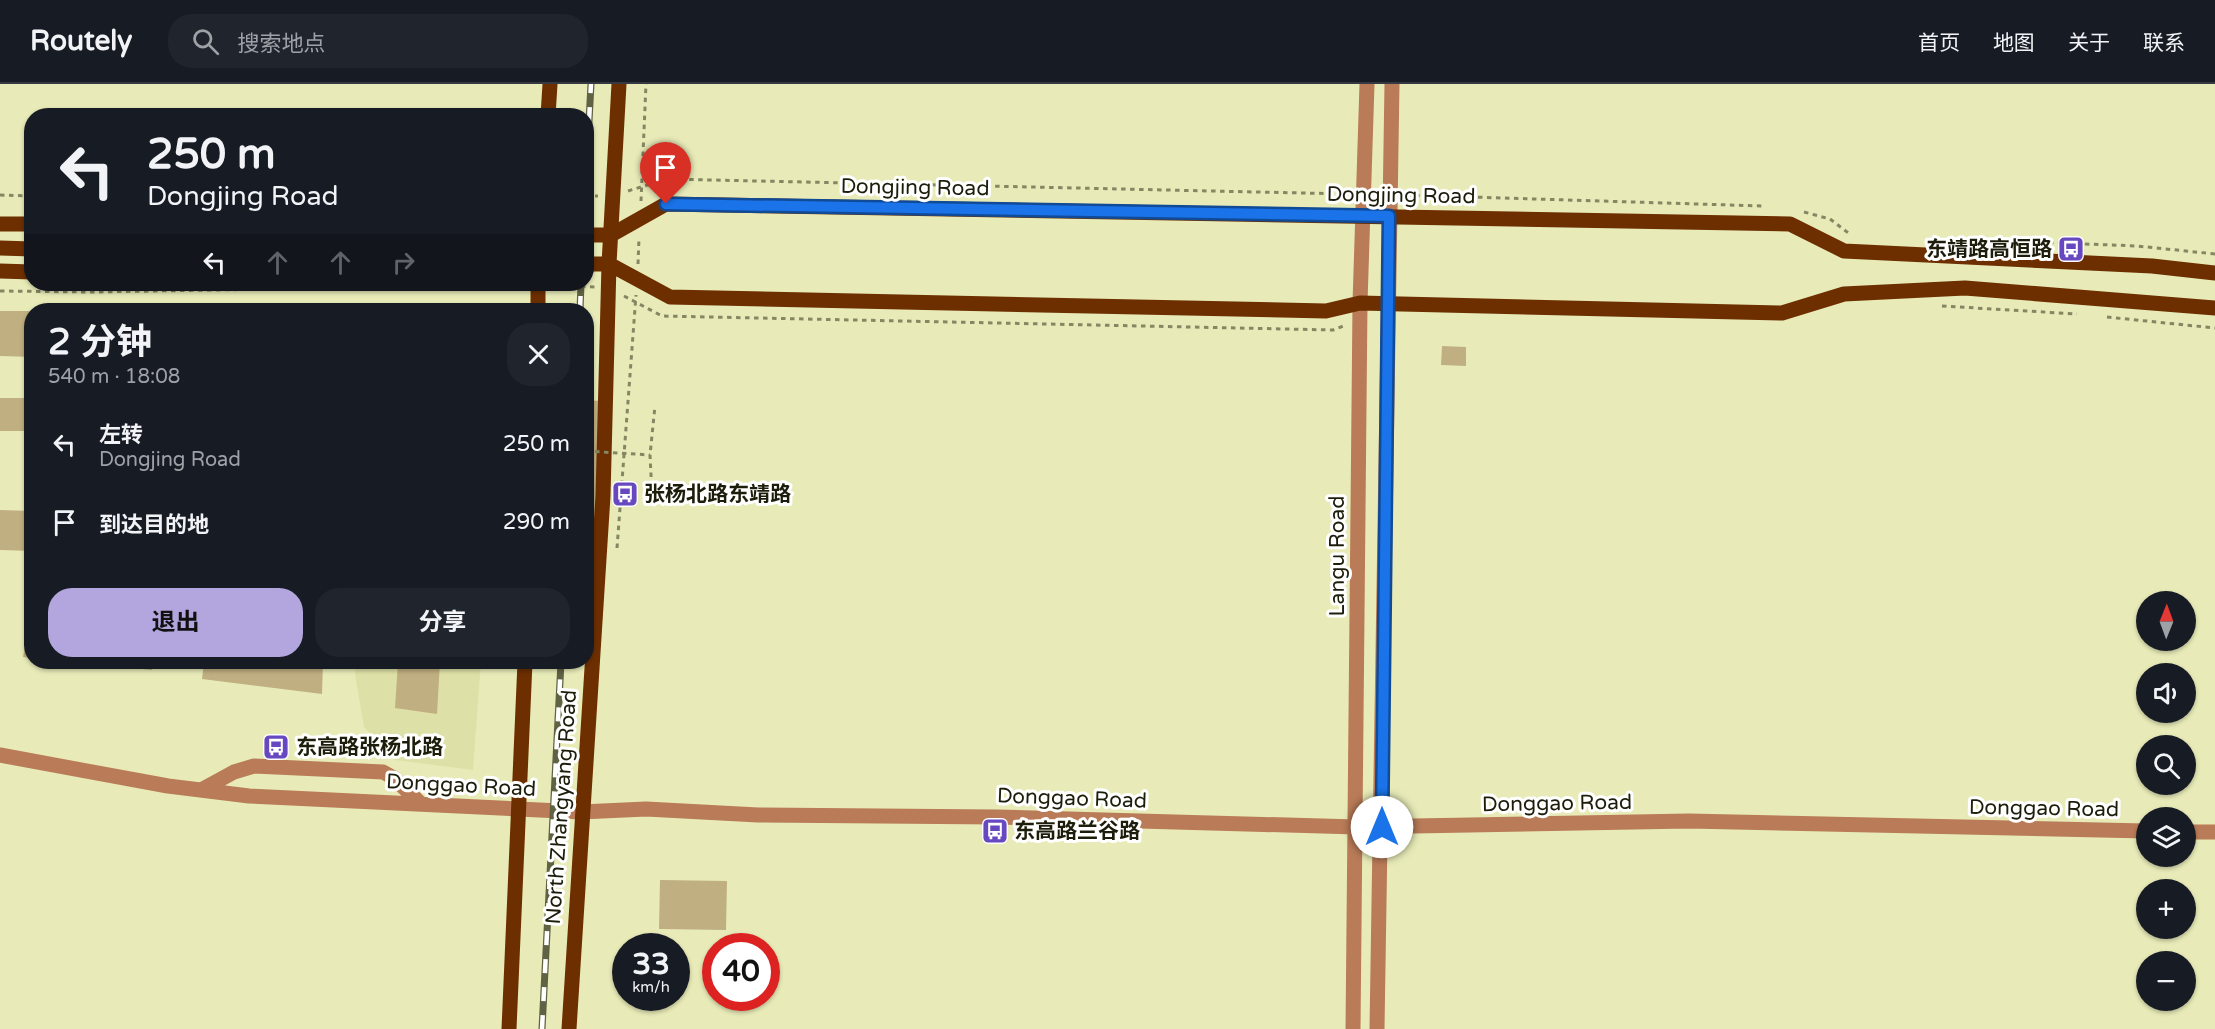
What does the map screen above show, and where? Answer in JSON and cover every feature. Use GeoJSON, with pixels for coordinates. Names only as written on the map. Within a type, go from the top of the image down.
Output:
{"type":"FeatureCollection","features":[{"type":"Feature","properties":{"kind":"main road"},"geometry":{"type":"LineString","coordinates":[[548,108],[550,84]]}},
{"type":"Feature","properties":{"kind":"main road","name":"North Zhangyang Road"},"geometry":{"type":"LineString","coordinates":[[594,625],[603,496],[609,264],[619,84]]}},
{"type":"Feature","properties":{"kind":"main road","name":"Dongjing Road"},"geometry":{"type":"LineString","coordinates":[[594,235],[611,235],[666,204],[1790,224],[1844,251],[2152,266],[2215,273]]}},
{"type":"Feature","properties":{"kind":"main road"},"geometry":{"type":"LineString","coordinates":[[0,224],[24,224]]}},
{"type":"Feature","properties":{"kind":"main road"},"geometry":{"type":"LineString","coordinates":[[0,249],[24,249]]}},
{"type":"Feature","properties":{"kind":"main road"},"geometry":{"type":"LineString","coordinates":[[594,264],[609,264],[670,297],[1326,311],[1360,303],[1782,313],[1844,294],[1965,288],[2215,308]]}},
{"type":"Feature","properties":{"kind":"main road"},"geometry":{"type":"LineString","coordinates":[[0,271],[24,272]]}},
{"type":"Feature","properties":{"kind":"main road","name":"North Zhangyang Road"},"geometry":{"type":"LineString","coordinates":[[509,1029],[525,669]]}},
{"type":"Feature","properties":{"kind":"main road","name":"North Zhangyang Road"},"geometry":{"type":"LineString","coordinates":[[568,1029],[591,669]]}},
{"type":"Feature","properties":{"kind":"street","name":"Langu Road"},"geometry":{"type":"LineString","coordinates":[[1353,1029],[1357,827],[1360,303],[1367,84]]}},
{"type":"Feature","properties":{"kind":"street"},"geometry":{"type":"LineString","coordinates":[[1377,1029],[1392,84]]}},
{"type":"Feature","properties":{"kind":"street","name":"Donggao Road"},"geometry":{"type":"LineString","coordinates":[[0,755],[201,790],[249,796],[581,812],[646,809],[758,815],[997,817],[1357,827],[1689,821],[2136,831]]}},
{"type":"Feature","properties":{"kind":"street"},"geometry":{"type":"LineString","coordinates":[[201,790],[234,772],[254,766],[383,772],[394,778],[421,804]]}},
{"type":"Feature","properties":{"kind":"street"},"geometry":{"type":"LineString","coordinates":[[2196,832],[2215,832]]}},
{"type":"Feature","properties":{"kind":"path"},"geometry":{"type":"LineString","coordinates":[[0,195],[24,196]]}},
{"type":"Feature","properties":{"kind":"path"},"geometry":{"type":"LineString","coordinates":[[652,495],[650,455],[655,406]]}},
{"type":"Feature","properties":{"kind":"path"},"geometry":{"type":"LineString","coordinates":[[594,452],[650,455]]}},
{"type":"Feature","properties":{"kind":"shaded area"},"geometry":{"type":"Polygon","coordinates":[[[355,669],[480,669],[473,770],[395,760],[364,727],[355,669]]]}},
{"type":"Feature","properties":{"kind":"building"},"geometry":{"type":"Polygon","coordinates":[[[0,311],[24,311],[24,357],[0,356],[0,311]]]}},
{"type":"Feature","properties":{"kind":"building"},"geometry":{"type":"Polygon","coordinates":[[[1442,346],[1466,347],[1466,366],[1441,365],[1442,346]]]}},
{"type":"Feature","properties":{"kind":"building"},"geometry":{"type":"Polygon","coordinates":[[[0,398],[24,398],[24,431],[0,431],[0,398]]]}},
{"type":"Feature","properties":{"kind":"building"},"geometry":{"type":"Polygon","coordinates":[[[594,401],[601,401],[594,542],[594,401]]]}},
{"type":"Feature","properties":{"kind":"building"},"geometry":{"type":"Polygon","coordinates":[[[0,510],[24,511],[24,551],[0,550],[0,510]]]}},
{"type":"Feature","properties":{"kind":"building"},"geometry":{"type":"Polygon","coordinates":[[[203,669],[323,669],[322,694],[202,679],[203,669]]]}},
{"type":"Feature","properties":{"kind":"building"},"geometry":{"type":"Polygon","coordinates":[[[398,669],[440,669],[437,714],[395,708],[398,669]]]}},
{"type":"Feature","properties":{"kind":"building"},"geometry":{"type":"Polygon","coordinates":[[[660,880],[727,881],[726,930],[659,929],[660,880]]]}},
{"type":"Feature","properties":{"kind":"railway"},"geometry":{"type":"LineString","coordinates":[[590,108],[591,84]]}},
{"type":"Feature","properties":{"kind":"railway"},"geometry":{"type":"LineString","coordinates":[[580,303],[581,291]]}},
{"type":"Feature","properties":{"kind":"railway"},"geometry":{"type":"LineString","coordinates":[[542,1029],[561,669]]}},
{"type":"Feature","properties":{"kind":"place","name":"东靖路高恒路"},"geometry":{"type":"Point","coordinates":[2071,249]}},
{"type":"Feature","properties":{"kind":"place","name":"张杨北路东靖路"},"geometry":{"type":"Point","coordinates":[625,494]}},
{"type":"Feature","properties":{"kind":"place","name":"东高路张杨北路"},"geometry":{"type":"Point","coordinates":[276,747]}},
{"type":"Feature","properties":{"kind":"place","name":"东高路兰谷路"},"geometry":{"type":"Point","coordinates":[995,831]}},
{"type":"Feature","properties":{"kind":"route"},"geometry":{"type":"LineString","coordinates":[[666,204],[1389,216],[1382,827]]}}]}
